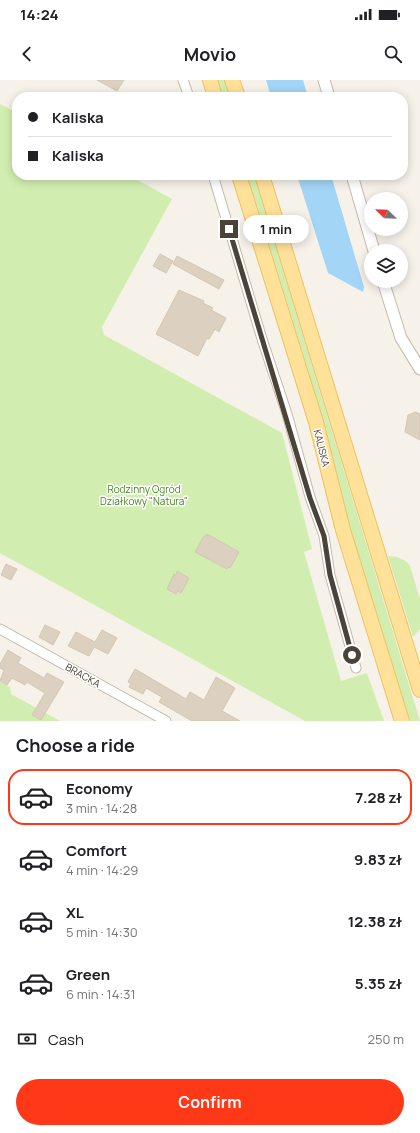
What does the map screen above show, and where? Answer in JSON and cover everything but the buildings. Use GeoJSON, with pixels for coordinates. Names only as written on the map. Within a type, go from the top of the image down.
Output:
{"type":"FeatureCollection","features":[{"type":"Feature","properties":{"kind":"main road"},"geometry":{"type":"LineString","coordinates":[[210,80],[214,92]]}},
{"type":"Feature","properties":{"kind":"main road"},"geometry":{"type":"LineString","coordinates":[[232,80],[236,92]]}},
{"type":"Feature","properties":{"kind":"main road","name":"KALISKA"},"geometry":{"type":"LineString","coordinates":[[241,180],[310,402],[343,530],[402,721]]}},
{"type":"Feature","properties":{"kind":"main road"},"geometry":{"type":"LineString","coordinates":[[264,180],[420,690]]}},
{"type":"Feature","properties":{"kind":"street"},"geometry":{"type":"LineString","coordinates":[[184,80],[188,92]]}},
{"type":"Feature","properties":{"kind":"street"},"geometry":{"type":"LineString","coordinates":[[324,80],[328,92]]}},
{"type":"Feature","properties":{"kind":"street"},"geometry":{"type":"LineString","coordinates":[[215,180],[310,498],[324,536],[330,575],[356,668]]}},
{"type":"Feature","properties":{"kind":"street"},"geometry":{"type":"LineString","coordinates":[[353,180],[372,244]]}},
{"type":"Feature","properties":{"kind":"street"},"geometry":{"type":"LineString","coordinates":[[385,288],[401,338],[420,369]]}},
{"type":"Feature","properties":{"kind":"street","name":"BRACKA"},"geometry":{"type":"LineString","coordinates":[[0,629],[166,721]]}},
{"type":"Feature","properties":{"kind":"green space"},"geometry":{"type":"Polygon","coordinates":[[[217,80],[224,80],[228,92],[221,92],[217,80]]]}},
{"type":"Feature","properties":{"kind":"green space","name":"Rodzinny Ogród Działkowy \"Natura\""},"geometry":{"type":"Polygon","coordinates":[[[0,104],[12,110],[12,180],[138,180],[172,199],[102,327],[104,335],[282,433],[312,549],[304,552],[341,681],[367,673],[384,721],[305,721],[0,553],[0,104]]]}},
{"type":"Feature","properties":{"kind":"green space"},"geometry":{"type":"Polygon","coordinates":[[[249,180],[256,180],[420,721],[408,721],[346,518],[308,369],[249,180]]]}},
{"type":"Feature","properties":{"kind":"green space"},"geometry":{"type":"Polygon","coordinates":[[[388,556],[400,558],[406,561],[410,566],[420,599],[420,629],[413,637],[388,556]]]}},
{"type":"Feature","properties":{"kind":"green space"},"geometry":{"type":"Polygon","coordinates":[[[0,682],[10,687],[11,694],[60,721],[0,721],[0,682]]]}},
{"type":"Feature","properties":{"kind":"water"},"geometry":{"type":"Polygon","coordinates":[[[266,80],[303,80],[307,92],[270,92],[266,80]]]}},
{"type":"Feature","properties":{"kind":"water"},"geometry":{"type":"Polygon","coordinates":[[[299,180],[332,180],[364,287],[363,292],[328,273],[299,180]]]}},
{"type":"Feature","properties":{"kind":"route"},"geometry":{"type":"LineString","coordinates":[[229,229],[286,414],[310,498],[324,536],[330,575],[352,655]]}}]}
